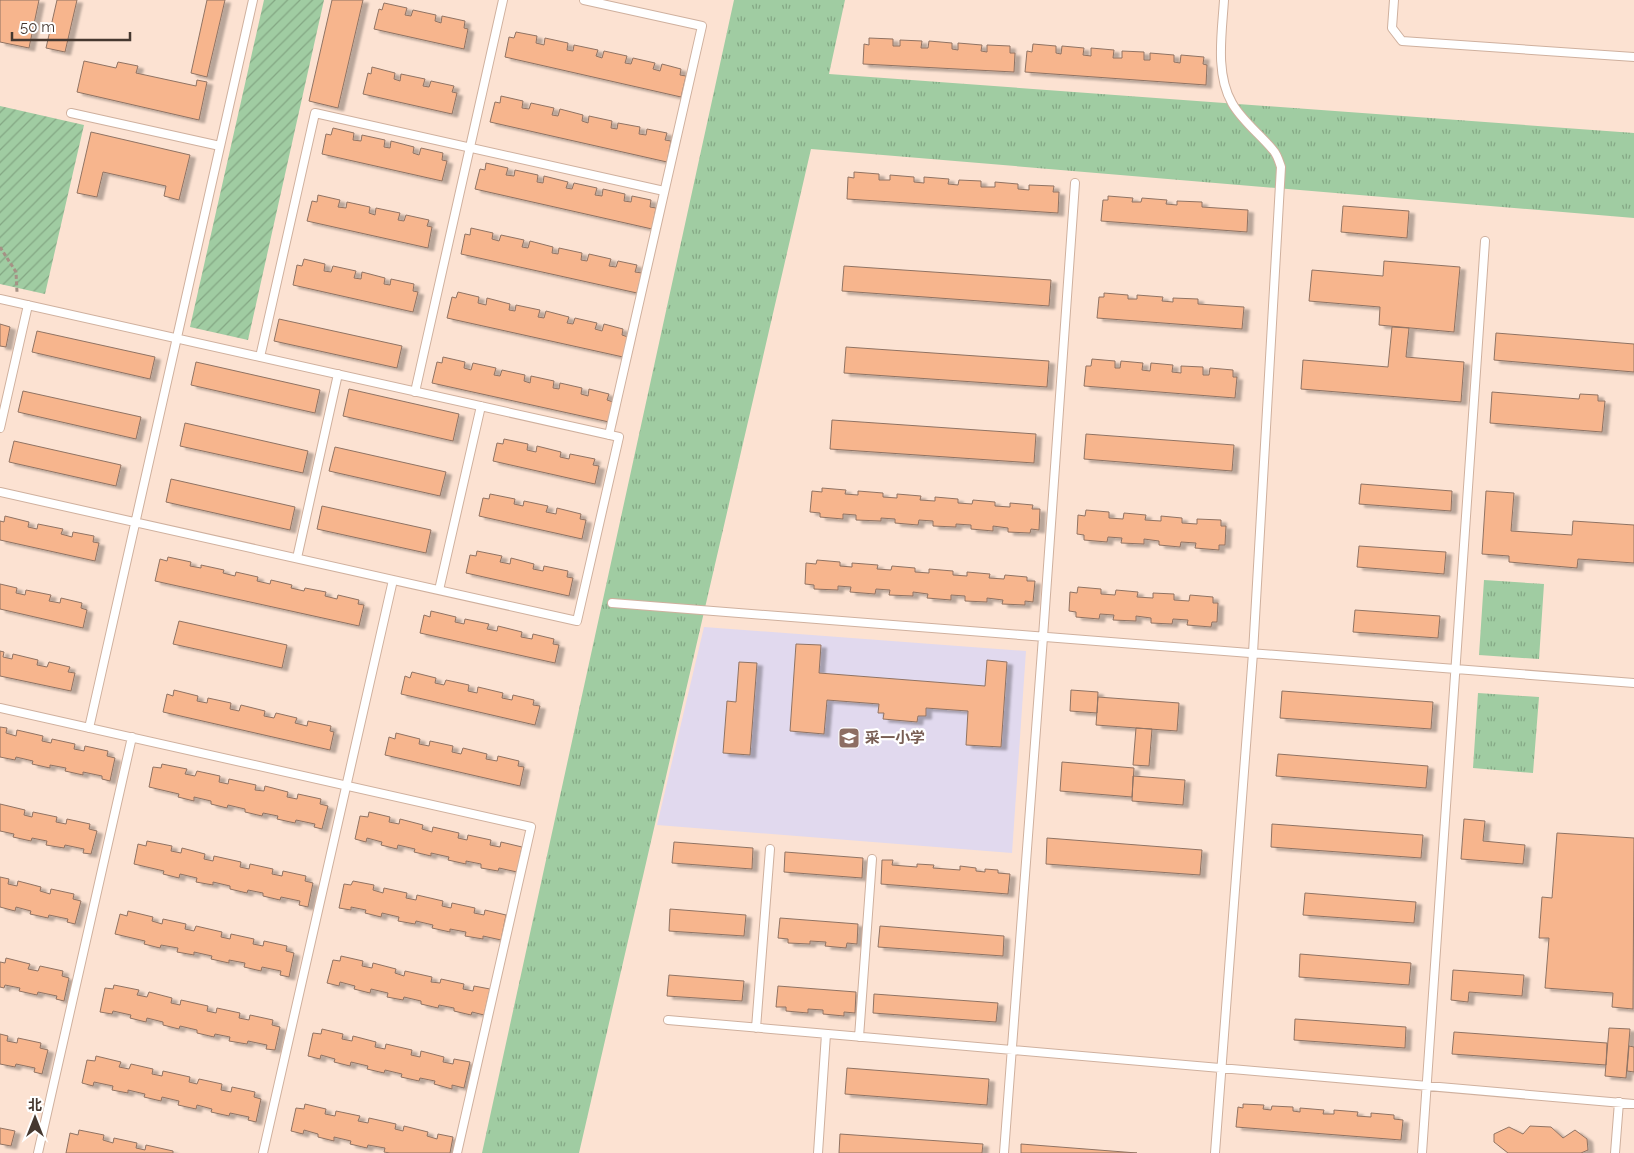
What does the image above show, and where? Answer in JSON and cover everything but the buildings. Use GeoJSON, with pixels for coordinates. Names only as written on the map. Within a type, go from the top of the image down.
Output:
{"type":"FeatureCollection","features":[{"type":"Feature","properties":{"kind":"lane"},"geometry":{"type":"LineString","coordinates":[[89,728],[253,0]]}},
{"type":"Feature","properties":{"kind":"lane"},"geometry":{"type":"LineString","coordinates":[[415,392],[503,0]]}},
{"type":"Feature","properties":{"kind":"lane"},"geometry":{"type":"LineString","coordinates":[[584,0],[702,26],[609,435]]}},
{"type":"Feature","properties":{"kind":"lane"},"geometry":{"type":"LineString","coordinates":[[1215,1153],[1253,653],[1282,167],[1274,151],[1254,131],[1232,103],[1225,84],[1220,57],[1224,0]]}},
{"type":"Feature","properties":{"kind":"lane"},"geometry":{"type":"LineString","coordinates":[[1394,0],[1392,28],[1402,41],[1634,57]]}},
{"type":"Feature","properties":{"kind":"lane"},"geometry":{"type":"LineString","coordinates":[[71,113],[220,146]]}},
{"type":"Feature","properties":{"kind":"lane"},"geometry":{"type":"LineString","coordinates":[[260,357],[315,113],[664,191]]}},
{"type":"Feature","properties":{"kind":"lane"},"geometry":{"type":"LineString","coordinates":[[1004,1153],[1075,184]]}},
{"type":"Feature","properties":{"kind":"lane"},"geometry":{"type":"LineString","coordinates":[[1422,1153],[1485,240]]}},
{"type":"Feature","properties":{"kind":"lane"},"geometry":{"type":"LineString","coordinates":[[0,299],[619,437],[577,621],[0,492]]}},
{"type":"Feature","properties":{"kind":"lane"},"geometry":{"type":"LineString","coordinates":[[0,428],[28,305]]}},
{"type":"Feature","properties":{"kind":"lane"},"geometry":{"type":"LineString","coordinates":[[297,558],[338,374]]}},
{"type":"Feature","properties":{"kind":"lane"},"geometry":{"type":"LineString","coordinates":[[439,590],[481,406]]}},
{"type":"Feature","properties":{"kind":"lane"},"geometry":{"type":"LineString","coordinates":[[263,1153],[393,580]]}},
{"type":"Feature","properties":{"kind":"lane"},"geometry":{"type":"LineString","coordinates":[[612,603],[1634,683]]}},
{"type":"Feature","properties":{"kind":"lane"},"geometry":{"type":"LineString","coordinates":[[0,708],[531,827],[457,1153]]}},
{"type":"Feature","properties":{"kind":"lane"},"geometry":{"type":"LineString","coordinates":[[38,1153],[132,738]]}},
{"type":"Feature","properties":{"kind":"lane"},"geometry":{"type":"LineString","coordinates":[[756,1028],[770,849]]}},
{"type":"Feature","properties":{"kind":"lane"},"geometry":{"type":"LineString","coordinates":[[859,1037],[872,859]]}},
{"type":"Feature","properties":{"kind":"lane"},"geometry":{"type":"LineString","coordinates":[[668,1020],[1634,1104]]}},
{"type":"Feature","properties":{"kind":"lane"},"geometry":{"type":"LineString","coordinates":[[818,1153],[826,1034]]}},
{"type":"Feature","properties":{"kind":"lane"},"geometry":{"type":"LineString","coordinates":[[1615,1153],[1619,1102]]}},
{"type":"Feature","properties":{"kind":"path"},"geometry":{"type":"LineString","coordinates":[[0,247],[16,272],[17,302]]}},
{"type":"Feature","properties":{"kind":"shaded area","name":"采一小学"},"geometry":{"type":"Polygon","coordinates":[[[704,627],[1026,651],[1012,853],[657,825],[704,627]]]}},
{"type":"Feature","properties":{"kind":"green space"},"geometry":{"type":"Polygon","coordinates":[[[264,0],[324,0],[248,340],[190,327],[264,0]]]}},
{"type":"Feature","properties":{"kind":"green space"},"geometry":{"type":"Polygon","coordinates":[[[734,0],[845,0],[829,74],[1634,133],[1634,218],[811,149],[579,1153],[482,1153],[734,0]]]}},
{"type":"Feature","properties":{"kind":"green space"},"geometry":{"type":"Polygon","coordinates":[[[0,106],[84,125],[45,294],[0,284],[0,106]]]}},
{"type":"Feature","properties":{"kind":"green space"},"geometry":{"type":"Polygon","coordinates":[[[1484,580],[1544,584],[1539,659],[1479,655],[1484,580]]]}},
{"type":"Feature","properties":{"kind":"green space"},"geometry":{"type":"Polygon","coordinates":[[[1478,693],[1539,697],[1533,773],[1473,768],[1478,693]]]}},
{"type":"Feature","properties":{"kind":"place","name":"采一小学"},"geometry":{"type":"Point","coordinates":[849,738]}}]}
